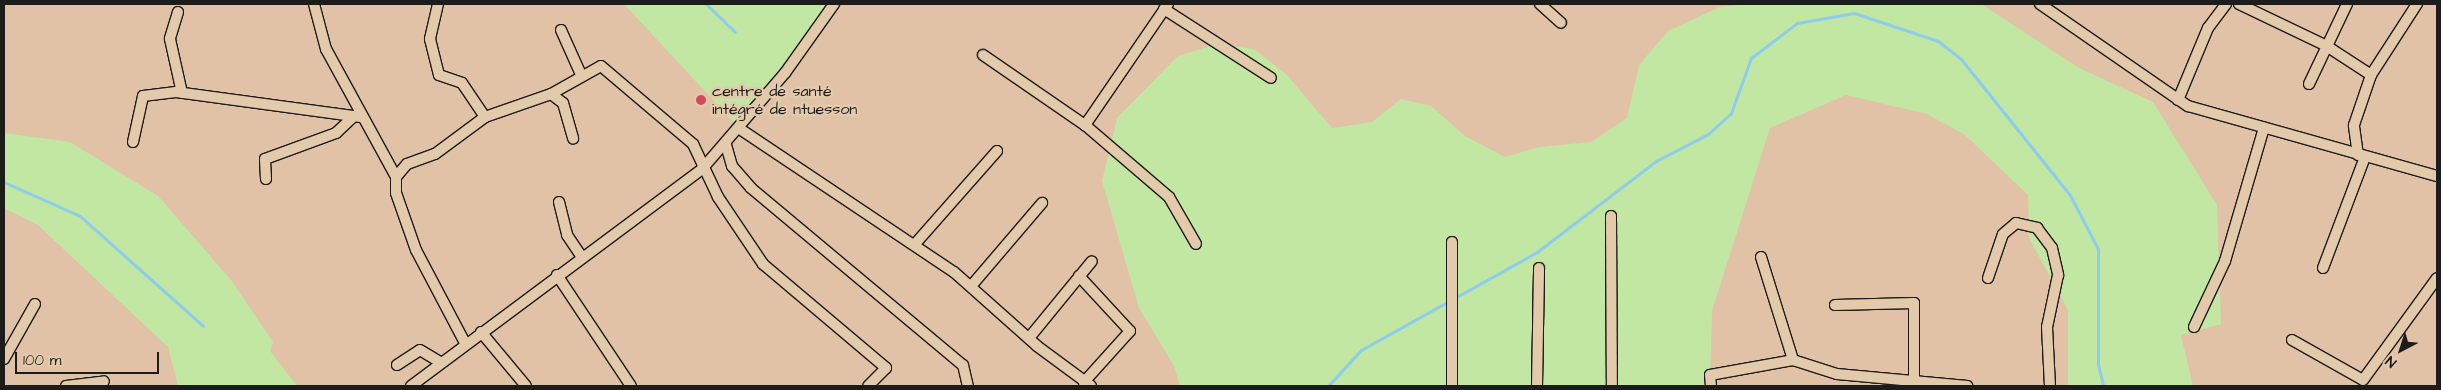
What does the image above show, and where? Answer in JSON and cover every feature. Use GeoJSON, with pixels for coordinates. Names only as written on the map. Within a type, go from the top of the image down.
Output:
{"type":"FeatureCollection","features":[{"type":"Feature","properties":{"kind":"street"},"geometry":{"type":"LineString","coordinates":[[314,4],[326,49],[358,117],[396,177],[396,193],[416,250],[465,343]]}},
{"type":"Feature","properties":{"kind":"street"},"geometry":{"type":"LineString","coordinates":[[438,4],[430,39],[439,75],[462,83],[485,117]]}},
{"type":"Feature","properties":{"kind":"street"},"geometry":{"type":"LineString","coordinates":[[411,386],[465,343],[703,168],[740,128],[834,4]]}},
{"type":"Feature","properties":{"kind":"street"},"geometry":{"type":"LineString","coordinates":[[1540,4],[1561,23]]}},
{"type":"Feature","properties":{"kind":"street"},"geometry":{"type":"LineString","coordinates":[[2040,4],[2178,100],[2264,128],[2437,176]]}},
{"type":"Feature","properties":{"kind":"street"},"geometry":{"type":"LineString","coordinates":[[2178,100],[2208,28],[2226,4]]}},
{"type":"Feature","properties":{"kind":"street"},"geometry":{"type":"LineString","coordinates":[[2239,4],[2325,45],[2371,74]]}},
{"type":"Feature","properties":{"kind":"street"},"geometry":{"type":"LineString","coordinates":[[2309,84],[2325,45],[2347,4]]}},
{"type":"Feature","properties":{"kind":"street"},"geometry":{"type":"LineString","coordinates":[[2323,268],[2361,156],[2354,125],[2371,74],[2417,4]]}},
{"type":"Feature","properties":{"kind":"street"},"geometry":{"type":"LineString","coordinates":[[1085,125],[1166,7],[1271,78]]}},
{"type":"Feature","properties":{"kind":"street"},"geometry":{"type":"LineString","coordinates":[[178,12],[170,39],[182,93]]}},
{"type":"Feature","properties":{"kind":"street"},"geometry":{"type":"LineString","coordinates":[[561,30],[582,77]]}},
{"type":"Feature","properties":{"kind":"street"},"geometry":{"type":"LineString","coordinates":[[983,55],[1085,125],[1169,198],[1196,244]]}},
{"type":"Feature","properties":{"kind":"street"},"geometry":{"type":"LineString","coordinates":[[396,177],[407,164],[435,154],[485,117],[551,94],[601,66],[693,144],[703,168],[763,264],[886,368],[868,386]]}},
{"type":"Feature","properties":{"kind":"street"},"geometry":{"type":"LineString","coordinates":[[133,142],[143,96],[182,93],[358,117]]}},
{"type":"Feature","properties":{"kind":"street"},"geometry":{"type":"LineString","coordinates":[[551,94],[563,103],[573,138]]}},
{"type":"Feature","properties":{"kind":"street"},"geometry":{"type":"LineString","coordinates":[[266,179],[264,159],[336,134],[358,117]]}},
{"type":"Feature","properties":{"kind":"street"},"geometry":{"type":"LineString","coordinates":[[740,128],[817,184],[915,244],[972,285],[1029,338],[1088,384],[1130,331],[1079,276]]}},
{"type":"Feature","properties":{"kind":"street"},"geometry":{"type":"LineString","coordinates":[[2194,327],[2225,261],[2264,128]]}},
{"type":"Feature","properties":{"kind":"street"},"geometry":{"type":"LineString","coordinates":[[726,145],[732,166],[751,188],[963,364],[968,386]]}},
{"type":"Feature","properties":{"kind":"street"},"geometry":{"type":"LineString","coordinates":[[915,244],[997,151]]}},
{"type":"Feature","properties":{"kind":"street"},"geometry":{"type":"LineString","coordinates":[[559,202],[568,235],[582,257]]}},
{"type":"Feature","properties":{"kind":"street"},"geometry":{"type":"LineString","coordinates":[[972,285],[1042,203]]}},
{"type":"Feature","properties":{"kind":"street"},"geometry":{"type":"LineString","coordinates":[[1611,216],[1612,386]]}},
{"type":"Feature","properties":{"kind":"street"},"geometry":{"type":"LineString","coordinates":[[1988,278],[2004,234],[2016,222],[2037,228],[2052,248],[2058,274],[2047,327],[2050,386]]}},
{"type":"Feature","properties":{"kind":"street"},"geometry":{"type":"LineString","coordinates":[[1452,242],[1454,291],[1452,386]]}},
{"type":"Feature","properties":{"kind":"street"},"geometry":{"type":"LineString","coordinates":[[1761,257],[1793,360]]}},
{"type":"Feature","properties":{"kind":"street"},"geometry":{"type":"LineString","coordinates":[[1029,338],[1092,261]]}},
{"type":"Feature","properties":{"kind":"street"},"geometry":{"type":"LineString","coordinates":[[1537,386],[1539,268]]}},
{"type":"Feature","properties":{"kind":"street"},"geometry":{"type":"LineString","coordinates":[[557,275],[631,386]]}},
{"type":"Feature","properties":{"kind":"street"},"geometry":{"type":"LineString","coordinates":[[2292,340],[2360,383],[2437,278]]}},
{"type":"Feature","properties":{"kind":"street"},"geometry":{"type":"LineString","coordinates":[[1834,305],[1914,303],[1914,381]]}},
{"type":"Feature","properties":{"kind":"street"},"geometry":{"type":"LineString","coordinates":[[4,359],[34,304]]}},
{"type":"Feature","properties":{"kind":"street"},"geometry":{"type":"LineString","coordinates":[[481,332],[526,386]]}},
{"type":"Feature","properties":{"kind":"street"},"geometry":{"type":"LineString","coordinates":[[397,365],[420,350],[440,362]]}},
{"type":"Feature","properties":{"kind":"street"},"geometry":{"type":"LineString","coordinates":[[1711,386],[1710,375],[1793,360],[1837,374],[1894,382],[1914,381],[1967,386]]}},
{"type":"Feature","properties":{"kind":"street"},"geometry":{"type":"LineString","coordinates":[[66,386],[104,381]]}},
{"type":"Feature","properties":{"kind":"green space"},"geometry":{"type":"Polygon","coordinates":[[[624,4],[834,4],[740,129],[624,4]]]}},
{"type":"Feature","properties":{"kind":"green space"},"geometry":{"type":"Polygon","coordinates":[[[1750,4],[1981,4],[2079,68],[2153,102],[2217,205],[2221,324],[2181,335],[2193,386],[2068,386],[2068,310],[2029,238],[2028,195],[1965,135],[1927,114],[1846,95],[1770,128],[1712,311],[1710,386],[1180,386],[1174,366],[1139,308],[1102,181],[1117,118],[1178,56],[1217,44],[1254,49],[1287,75],[1332,128],[1372,122],[1401,99],[1431,106],[1465,136],[1505,157],[1539,147],[1591,142],[1627,118],[1639,65],[1668,31],[1720,7],[1750,4]]]}},
{"type":"Feature","properties":{"kind":"green space"},"geometry":{"type":"Polygon","coordinates":[[[4,133],[70,142],[158,196],[231,280],[273,342],[270,351],[297,386],[178,386],[168,347],[38,225],[4,208],[4,133]]]}},
{"type":"Feature","properties":{"kind":"waterway"},"geometry":{"type":"LineString","coordinates":[[706,4],[735,32]]}},
{"type":"Feature","properties":{"kind":"waterway"},"geometry":{"type":"LineString","coordinates":[[1328,386],[1361,350],[1537,252],[1656,161],[1708,134],[1731,113],[1751,58],[1797,23],[1854,13],[1938,41],[1961,59],[2070,195],[2098,249],[2098,364],[2103,386]]}},
{"type":"Feature","properties":{"kind":"waterway"},"geometry":{"type":"LineString","coordinates":[[4,182],[80,216],[203,326]]}},
{"type":"Feature","properties":{"kind":"place","name":"centre de santé intégré de ntuesson"},"geometry":{"type":"Point","coordinates":[701,100]}}]}
